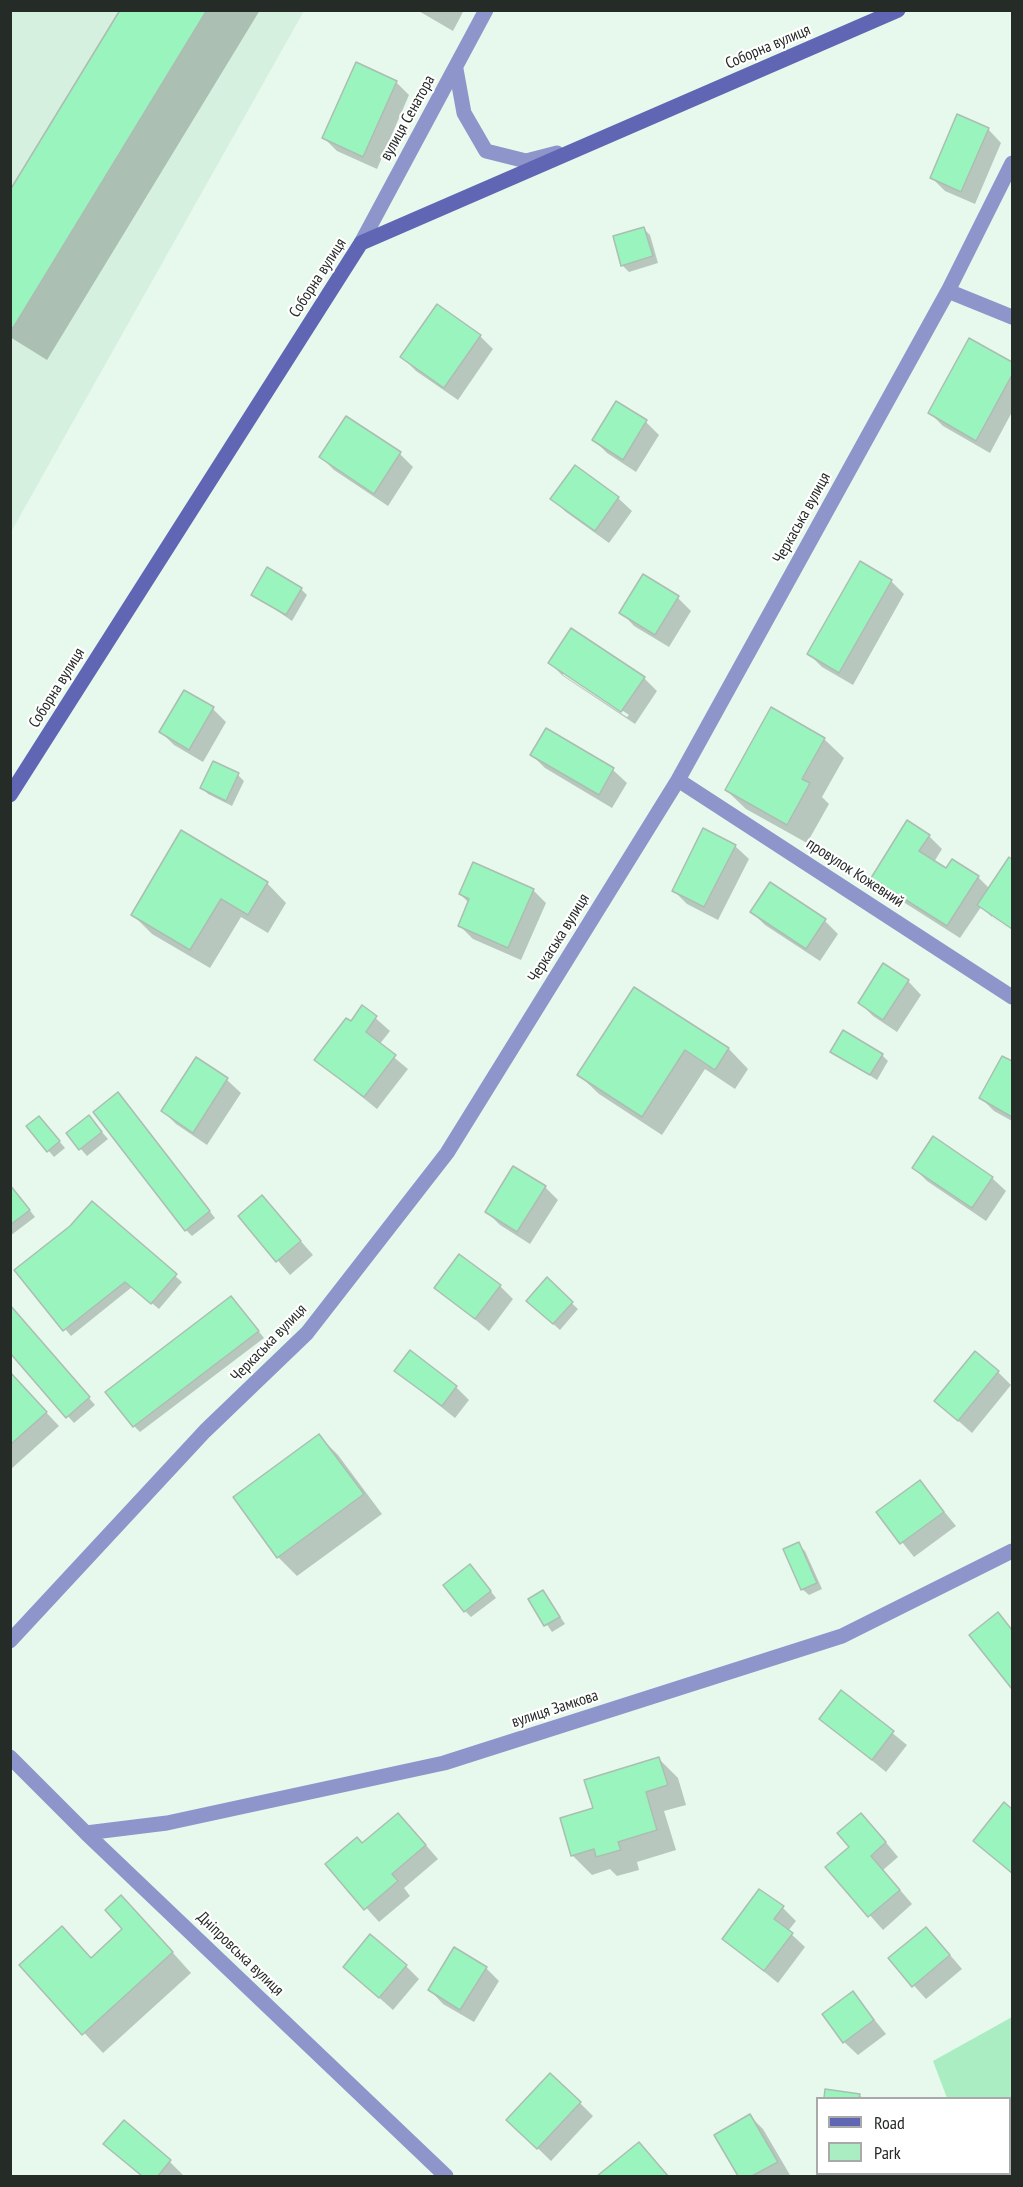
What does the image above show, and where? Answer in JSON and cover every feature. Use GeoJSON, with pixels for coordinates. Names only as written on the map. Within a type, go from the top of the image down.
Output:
{"type":"FeatureCollection","features":[{"type":"Feature","properties":{"kind":"main road","name":"Соборна вулиця"},"geometry":{"type":"LineString","coordinates":[[10,795],[361,243],[898,10]]}},
{"type":"Feature","properties":{"kind":"street","name":"вулиця Сенатора"},"geometry":{"type":"LineString","coordinates":[[361,243],[486,10]]}},
{"type":"Feature","properties":{"kind":"street"},"geometry":{"type":"LineString","coordinates":[[456,69],[464,114],[486,151],[526,161],[591,144]]}},
{"type":"Feature","properties":{"kind":"street","name":"Черкаська вулиця"},"geometry":{"type":"LineString","coordinates":[[10,1641],[205,1431],[307,1334],[454,1143],[678,780],[948,291],[1012,163]]}},
{"type":"Feature","properties":{"kind":"street"},"geometry":{"type":"LineString","coordinates":[[948,291],[1012,317]]}},
{"type":"Feature","properties":{"kind":"street","name":"провулок Кожевний"},"geometry":{"type":"LineString","coordinates":[[678,780],[1012,997]]}},
{"type":"Feature","properties":{"kind":"street","name":"вулиця Замкова"},"geometry":{"type":"LineString","coordinates":[[86,1833],[167,1823],[444,1763],[842,1636],[1012,1551]]}},
{"type":"Feature","properties":{"kind":"street","name":"Дніпровська вулиця"},"geometry":{"type":"LineString","coordinates":[[10,1756],[86,1833],[446,2176]]}},
{"type":"Feature","properties":{"kind":"shaded area"},"geometry":{"type":"Polygon","coordinates":[[[11,11],[304,11],[11,532],[11,11]]]}},
{"type":"Feature","properties":{"kind":"green space"},"geometry":{"type":"Polygon","coordinates":[[[1012,2017],[1012,2176],[974,2175],[1011,2175],[1011,2097],[947,2097],[933,2061],[1012,2017]]]}},
{"type":"Feature","properties":{"kind":"building"},"geometry":{"type":"Polygon","coordinates":[[[120,10],[207,10],[13,328],[10,326],[10,186],[12,187],[120,10]]]}},
{"type":"Feature","properties":{"kind":"building"},"geometry":{"type":"Polygon","coordinates":[[[356,62],[397,81],[363,157],[322,138],[356,62]]]}},
{"type":"Feature","properties":{"kind":"building"},"geometry":{"type":"Polygon","coordinates":[[[957,114],[989,128],[961,192],[930,178],[957,114]]]}},
{"type":"Feature","properties":{"kind":"building"},"geometry":{"type":"Polygon","coordinates":[[[644,227],[653,256],[621,266],[613,236],[644,227]]]}},
{"type":"Feature","properties":{"kind":"building"},"geometry":{"type":"Polygon","coordinates":[[[437,304],[481,335],[444,388],[400,357],[437,304]]]}},
{"type":"Feature","properties":{"kind":"building"},"geometry":{"type":"Polygon","coordinates":[[[969,338],[1012,362],[1012,375],[976,441],[928,413],[969,338]]]}},
{"type":"Feature","properties":{"kind":"building"},"geometry":{"type":"Polygon","coordinates":[[[616,401],[647,420],[623,460],[592,440],[616,401]]]}},
{"type":"Feature","properties":{"kind":"building"},"geometry":{"type":"Polygon","coordinates":[[[346,416],[401,452],[374,494],[319,457],[346,416]]]}},
{"type":"Feature","properties":{"kind":"building"},"geometry":{"type":"Polygon","coordinates":[[[575,465],[619,497],[595,531],[550,499],[575,465]]]}},
{"type":"Feature","properties":{"kind":"building"},"geometry":{"type":"Polygon","coordinates":[[[860,561],[892,580],[839,673],[807,654],[860,561]]]}},
{"type":"Feature","properties":{"kind":"building"},"geometry":{"type":"Polygon","coordinates":[[[267,567],[302,588],[286,615],[251,595],[267,567]]]}},
{"type":"Feature","properties":{"kind":"building"},"geometry":{"type":"Polygon","coordinates":[[[643,574],[679,596],[655,635],[619,613],[643,574]]]}},
{"type":"Feature","properties":{"kind":"building"},"geometry":{"type":"Polygon","coordinates":[[[571,628],[645,677],[621,712],[548,663],[571,628]]]}},
{"type":"Feature","properties":{"kind":"building"},"geometry":{"type":"Polygon","coordinates":[[[184,690],[214,707],[189,750],[159,732],[184,690]]]}},
{"type":"Feature","properties":{"kind":"building"},"geometry":{"type":"Polygon","coordinates":[[[771,707],[825,738],[802,779],[810,783],[787,825],[725,790],[771,707]]]}},
{"type":"Feature","properties":{"kind":"building"},"geometry":{"type":"Polygon","coordinates":[[[546,728],[614,768],[599,795],[530,755],[546,728]]]}},
{"type":"Feature","properties":{"kind":"building"},"geometry":{"type":"Polygon","coordinates":[[[213,761],[239,773],[226,801],[200,788],[213,761]]]}},
{"type":"Feature","properties":{"kind":"building"},"geometry":{"type":"Polygon","coordinates":[[[907,820],[930,835],[919,851],[946,868],[952,859],[979,876],[947,926],[871,878],[907,820]]]}},
{"type":"Feature","properties":{"kind":"building"},"geometry":{"type":"Polygon","coordinates":[[[703,828],[736,845],[704,907],[672,891],[703,828]]]}},
{"type":"Feature","properties":{"kind":"building"},"geometry":{"type":"Polygon","coordinates":[[[181,830],[268,882],[248,915],[221,899],[190,950],[131,915],[181,830]]]}},
{"type":"Feature","properties":{"kind":"building"},"geometry":{"type":"Polygon","coordinates":[[[1009,857],[1012,859],[1012,929],[977,905],[1009,857]]]}},
{"type":"Feature","properties":{"kind":"building"},"geometry":{"type":"Polygon","coordinates":[[[473,862],[534,889],[508,948],[458,926],[469,899],[459,894],[473,862]]]}},
{"type":"Feature","properties":{"kind":"building"},"geometry":{"type":"Polygon","coordinates":[[[770,882],[826,919],[806,949],[750,912],[770,882]]]}},
{"type":"Feature","properties":{"kind":"building"},"geometry":{"type":"Polygon","coordinates":[[[883,963],[909,980],[883,1020],[858,1003],[883,963]]]}},
{"type":"Feature","properties":{"kind":"building"},"geometry":{"type":"Polygon","coordinates":[[[634,987],[729,1048],[715,1070],[685,1050],[642,1117],[577,1075],[634,987]]]}},
{"type":"Feature","properties":{"kind":"building"},"geometry":{"type":"Polygon","coordinates":[[[362,1005],[377,1016],[366,1032],[396,1055],[364,1097],[314,1060],[346,1018],[351,1021],[362,1005]]]}},
{"type":"Feature","properties":{"kind":"building"},"geometry":{"type":"Polygon","coordinates":[[[843,1030],[883,1054],[870,1075],[830,1052],[843,1030]]]}},
{"type":"Feature","properties":{"kind":"building"},"geometry":{"type":"Polygon","coordinates":[[[1002,1056],[1012,1061],[1012,1117],[979,1098],[1002,1056]]]}},
{"type":"Feature","properties":{"kind":"building"},"geometry":{"type":"Polygon","coordinates":[[[196,1057],[228,1078],[193,1133],[161,1111],[196,1057]]]}},
{"type":"Feature","properties":{"kind":"building"},"geometry":{"type":"Polygon","coordinates":[[[118,1092],[210,1211],[185,1231],[93,1112],[118,1092]]]}},
{"type":"Feature","properties":{"kind":"building"},"geometry":{"type":"Polygon","coordinates":[[[89,1115],[102,1132],[79,1150],[66,1133],[89,1115]]]}},
{"type":"Feature","properties":{"kind":"building"},"geometry":{"type":"Polygon","coordinates":[[[39,1116],[60,1141],[47,1152],[26,1126],[39,1116]]]}},
{"type":"Feature","properties":{"kind":"building"},"geometry":{"type":"Polygon","coordinates":[[[933,1136],[993,1177],[972,1208],[912,1168],[933,1136]]]}},
{"type":"Feature","properties":{"kind":"building"},"geometry":{"type":"Polygon","coordinates":[[[513,1166],[546,1186],[517,1232],[485,1212],[513,1166]]]}},
{"type":"Feature","properties":{"kind":"building"},"geometry":{"type":"Polygon","coordinates":[[[10,1185],[30,1210],[10,1225],[10,1185]]]}},
{"type":"Feature","properties":{"kind":"building"},"geometry":{"type":"Polygon","coordinates":[[[262,1195],[301,1241],[276,1262],[238,1216],[262,1195]]]}},
{"type":"Feature","properties":{"kind":"building"},"geometry":{"type":"Polygon","coordinates":[[[92,1201],[177,1274],[151,1304],[125,1282],[63,1331],[14,1270],[70,1226],[92,1201]]]}},
{"type":"Feature","properties":{"kind":"building"},"geometry":{"type":"Polygon","coordinates":[[[459,1254],[501,1285],[475,1319],[434,1288],[459,1254]]]}},
{"type":"Feature","properties":{"kind":"building"},"geometry":{"type":"Polygon","coordinates":[[[547,1277],[573,1302],[553,1324],[526,1301],[547,1277]]]}},
{"type":"Feature","properties":{"kind":"building"},"geometry":{"type":"Polygon","coordinates":[[[231,1296],[259,1331],[133,1427],[105,1392],[231,1296]]]}},
{"type":"Feature","properties":{"kind":"building"},"geometry":{"type":"Polygon","coordinates":[[[10,1305],[90,1397],[66,1418],[10,1353],[10,1305]]]}},
{"type":"Feature","properties":{"kind":"building"},"geometry":{"type":"Polygon","coordinates":[[[410,1350],[457,1386],[442,1406],[394,1371],[410,1350]]]}},
{"type":"Feature","properties":{"kind":"building"},"geometry":{"type":"Polygon","coordinates":[[[975,1351],[999,1371],[958,1421],[934,1401],[975,1351]]]}},
{"type":"Feature","properties":{"kind":"building"},"geometry":{"type":"Polygon","coordinates":[[[10,1372],[47,1412],[10,1445],[10,1372]]]}},
{"type":"Feature","properties":{"kind":"building"},"geometry":{"type":"Polygon","coordinates":[[[319,1434],[364,1494],[277,1558],[233,1497],[319,1434]]]}},
{"type":"Feature","properties":{"kind":"building"},"geometry":{"type":"Polygon","coordinates":[[[920,1480],[944,1512],[900,1544],[876,1512],[920,1480]]]}},
{"type":"Feature","properties":{"kind":"building"},"geometry":{"type":"Polygon","coordinates":[[[799,1542],[817,1583],[801,1590],[783,1549],[799,1542]]]}},
{"type":"Feature","properties":{"kind":"building"},"geometry":{"type":"Polygon","coordinates":[[[470,1564],[491,1591],[464,1612],[443,1585],[470,1564]]]}},
{"type":"Feature","properties":{"kind":"building"},"geometry":{"type":"Polygon","coordinates":[[[543,1590],[560,1617],[544,1626],[528,1599],[543,1590]]]}},
{"type":"Feature","properties":{"kind":"building"},"geometry":{"type":"Polygon","coordinates":[[[998,1612],[1012,1630],[1012,1689],[969,1635],[998,1612]]]}},
{"type":"Feature","properties":{"kind":"building"},"geometry":{"type":"Polygon","coordinates":[[[841,1690],[894,1731],[872,1760],[819,1719],[841,1690]]]}},
{"type":"Feature","properties":{"kind":"building"},"geometry":{"type":"Polygon","coordinates":[[[659,1757],[668,1785],[646,1792],[657,1830],[618,1842],[621,1850],[596,1857],[594,1849],[571,1856],[560,1818],[593,1808],[584,1780],[659,1757]]]}},
{"type":"Feature","properties":{"kind":"building"},"geometry":{"type":"Polygon","coordinates":[[[1004,1802],[1012,1809],[1012,1873],[973,1841],[1004,1802]]]}},
{"type":"Feature","properties":{"kind":"building"},"geometry":{"type":"Polygon","coordinates":[[[398,1813],[426,1845],[392,1874],[398,1881],[364,1910],[325,1864],[357,1837],[362,1843],[398,1813]]]}},
{"type":"Feature","properties":{"kind":"building"},"geometry":{"type":"Polygon","coordinates":[[[861,1813],[886,1842],[871,1856],[900,1890],[868,1917],[825,1867],[849,1847],[837,1833],[861,1813]]]}},
{"type":"Feature","properties":{"kind":"building"},"geometry":{"type":"Polygon","coordinates":[[[759,1889],[784,1906],[774,1919],[793,1933],[764,1971],[722,1939],[759,1889]]]}},
{"type":"Feature","properties":{"kind":"building"},"geometry":{"type":"Polygon","coordinates":[[[121,1895],[173,1952],[82,2035],[19,1965],[62,1926],[91,1958],[122,1929],[105,1910],[121,1895]]]}},
{"type":"Feature","properties":{"kind":"building"},"geometry":{"type":"Polygon","coordinates":[[[926,1927],[950,1955],[912,1987],[888,1958],[926,1927]]]}},
{"type":"Feature","properties":{"kind":"building"},"geometry":{"type":"Polygon","coordinates":[[[370,1934],[407,1965],[379,1998],[343,1967],[370,1934]]]}},
{"type":"Feature","properties":{"kind":"building"},"geometry":{"type":"Polygon","coordinates":[[[454,1947],[487,1967],[460,2010],[428,1990],[454,1947]]]}},
{"type":"Feature","properties":{"kind":"building"},"geometry":{"type":"Polygon","coordinates":[[[853,1991],[874,2020],[843,2043],[822,2014],[853,1991]]]}},
{"type":"Feature","properties":{"kind":"building"},"geometry":{"type":"Polygon","coordinates":[[[550,2073],[581,2102],[537,2149],[506,2120],[550,2073]]]}},
{"type":"Feature","properties":{"kind":"building"},"geometry":{"type":"Polygon","coordinates":[[[825,2089],[860,2094],[859,2097],[824,2097],[825,2089]]]}},
{"type":"Feature","properties":{"kind":"building"},"geometry":{"type":"Polygon","coordinates":[[[750,2114],[778,2162],[752,2176],[738,2176],[714,2135],[750,2114]]]}},
{"type":"Feature","properties":{"kind":"building"},"geometry":{"type":"Polygon","coordinates":[[[124,2120],[171,2160],[158,2176],[142,2176],[103,2144],[124,2120]]]}},
{"type":"Feature","properties":{"kind":"building"},"geometry":{"type":"Polygon","coordinates":[[[639,2142],[668,2176],[597,2176],[639,2142]]]}}]}
